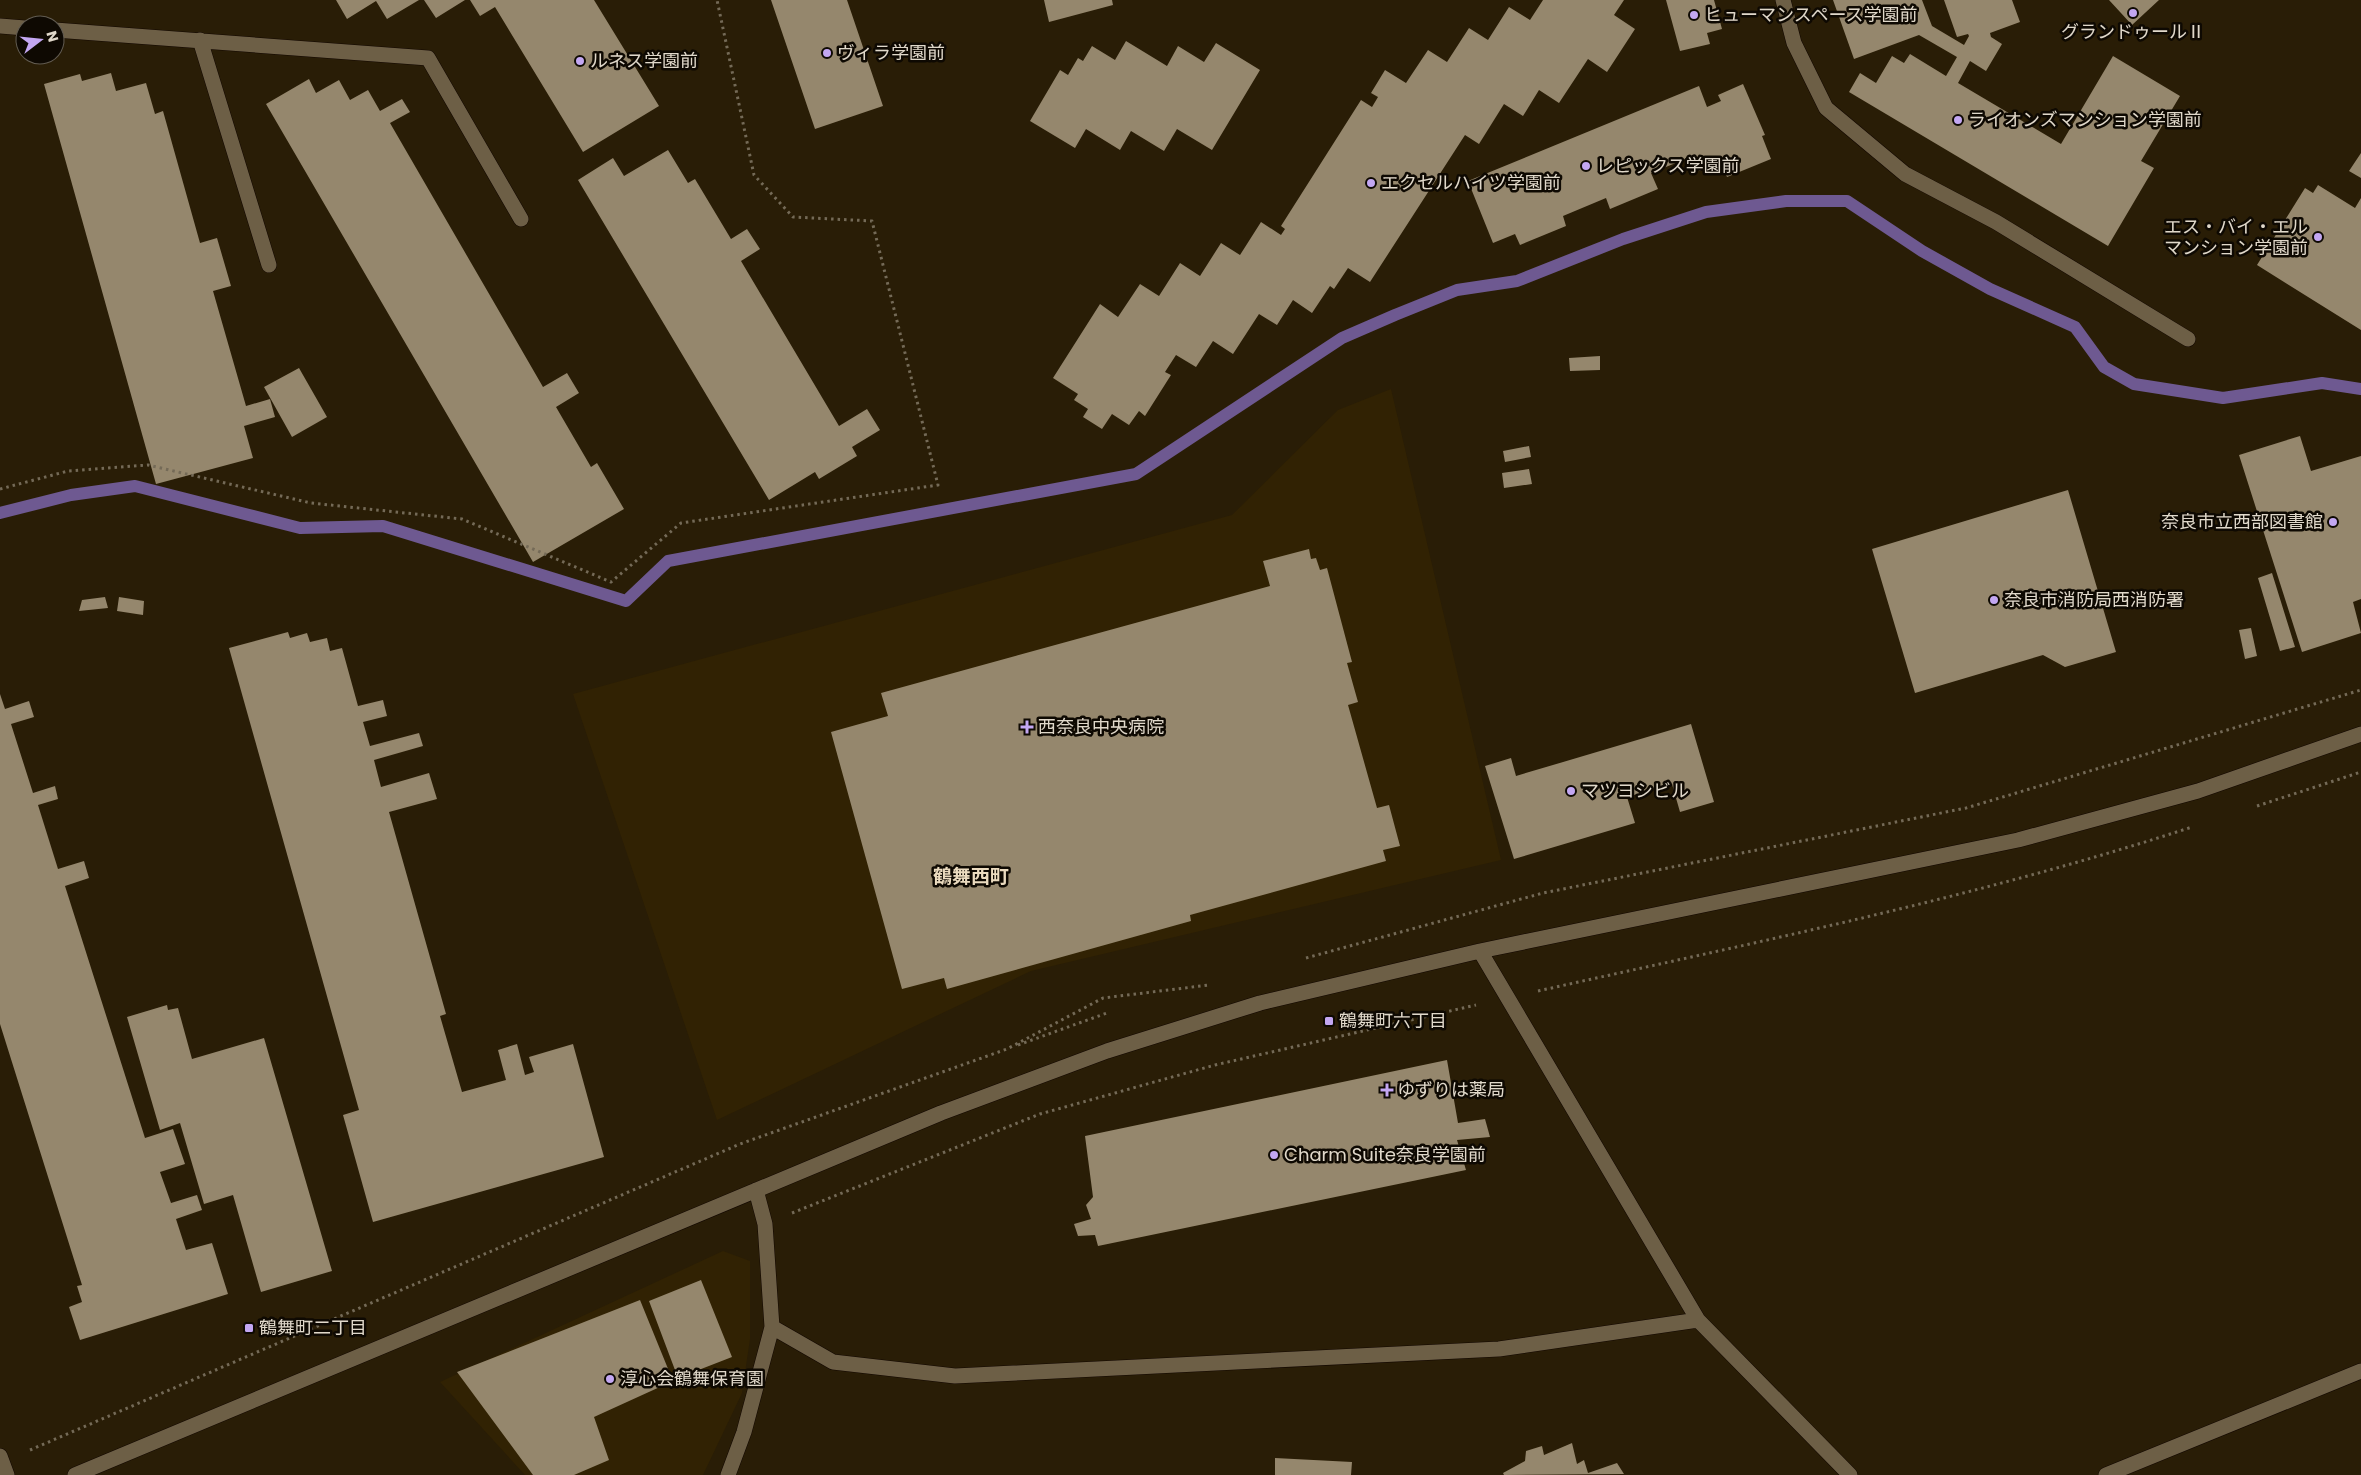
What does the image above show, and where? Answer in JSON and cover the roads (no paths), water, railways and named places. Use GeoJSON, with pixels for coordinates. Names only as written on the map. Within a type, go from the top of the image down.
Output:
{"type":"FeatureCollection","features":[{"type":"Feature","properties":{"kind":"street"},"geometry":{"type":"LineString","coordinates":[[1783,0],[1794,43],[1826,108],[1905,174],[1996,222],[2188,339]]}},
{"type":"Feature","properties":{"kind":"street"},"geometry":{"type":"LineString","coordinates":[[0,26],[15,27]]}},
{"type":"Feature","properties":{"kind":"street"},"geometry":{"type":"LineString","coordinates":[[65,31],[428,58],[521,219]]}},
{"type":"Feature","properties":{"kind":"street"},"geometry":{"type":"LineString","coordinates":[[200,40],[269,265]]}},
{"type":"Feature","properties":{"kind":"street"},"geometry":{"type":"LineString","coordinates":[[75,1475],[941,1113],[1107,1051],[1260,1004],[1480,951],[2018,840],[2198,791],[2361,734]]}},
{"type":"Feature","properties":{"kind":"street"},"geometry":{"type":"LineString","coordinates":[[1480,951],[1698,1320],[1850,1475]]}},
{"type":"Feature","properties":{"kind":"street"},"geometry":{"type":"LineString","coordinates":[[728,1475],[744,1432],[772,1328],[765,1224],[756,1190]]}},
{"type":"Feature","properties":{"kind":"street"},"geometry":{"type":"LineString","coordinates":[[772,1328],[833,1362],[955,1376],[1499,1349],[1698,1320]]}},
{"type":"Feature","properties":{"kind":"street"},"geometry":{"type":"LineString","coordinates":[[2106,1475],[2361,1371]]}},
{"type":"Feature","properties":{"kind":"street"},"geometry":{"type":"LineString","coordinates":[[0,1456],[7,1475]]}},
{"type":"Feature","properties":{"kind":"waterway"},"geometry":{"type":"LineString","coordinates":[[0,513],[71,495],[135,486],[300,528],[383,526],[626,601],[668,561],[1136,474],[1342,338],[1395,315],[1457,290],[1517,281],[1623,239],[1706,212],[1786,201],[1847,201],[1922,251],[1990,289],[2075,327],[2104,367],[2134,384],[2223,398],[2322,383],[2361,389]]}},
{"type":"Feature","properties":{"kind":"place","name":"グランドゥールⅡ"},"geometry":{"type":"Point","coordinates":[2133,13]}},
{"type":"Feature","properties":{"kind":"place","name":"ヒューマンスペース学園前"},"geometry":{"type":"Point","coordinates":[1694,15]}},
{"type":"Feature","properties":{"kind":"place","name":"ヴィラ学園前"},"geometry":{"type":"Point","coordinates":[827,53]}},
{"type":"Feature","properties":{"kind":"place","name":"ルネス学園前"},"geometry":{"type":"Point","coordinates":[580,61]}},
{"type":"Feature","properties":{"kind":"place","name":"ライオンズマンション学園前"},"geometry":{"type":"Point","coordinates":[1958,120]}},
{"type":"Feature","properties":{"kind":"place","name":"レピックス学園前"},"geometry":{"type":"Point","coordinates":[1586,166]}},
{"type":"Feature","properties":{"kind":"place","name":"エクセルハイツ学園前"},"geometry":{"type":"Point","coordinates":[1371,183]}},
{"type":"Feature","properties":{"kind":"place","name":"エス・バイ・エル マンション学園前"},"geometry":{"type":"Point","coordinates":[2318,237]}},
{"type":"Feature","properties":{"kind":"place","name":"奈良市立西部図書館"},"geometry":{"type":"Point","coordinates":[2333,522]}},
{"type":"Feature","properties":{"kind":"place","name":"奈良市消防局西消防署"},"geometry":{"type":"Point","coordinates":[1994,600]}},
{"type":"Feature","properties":{"kind":"place","name":"西奈良中央病院"},"geometry":{"type":"Point","coordinates":[1027,727]}},
{"type":"Feature","properties":{"kind":"place","name":"マツヨシビル"},"geometry":{"type":"Point","coordinates":[1571,791]}},
{"type":"Feature","properties":{"kind":"place","name":"鶴舞町六丁目"},"geometry":{"type":"Point","coordinates":[1329,1021]}},
{"type":"Feature","properties":{"kind":"place","name":"ゆずりは薬局"},"geometry":{"type":"Point","coordinates":[1387,1090]}},
{"type":"Feature","properties":{"kind":"place","name":"Charm Suite奈良学園前"},"geometry":{"type":"Point","coordinates":[1274,1155]}},
{"type":"Feature","properties":{"kind":"place","name":"鶴舞町二丁目"},"geometry":{"type":"Point","coordinates":[249,1328]}},
{"type":"Feature","properties":{"kind":"place","name":"淳心会鶴舞保育園"},"geometry":{"type":"Point","coordinates":[610,1379]}},
{"type":"Feature","properties":{"kind":"district","name":"鶴舞西町"},"geometry":{"type":"Point","coordinates":[971,876]}}]}
